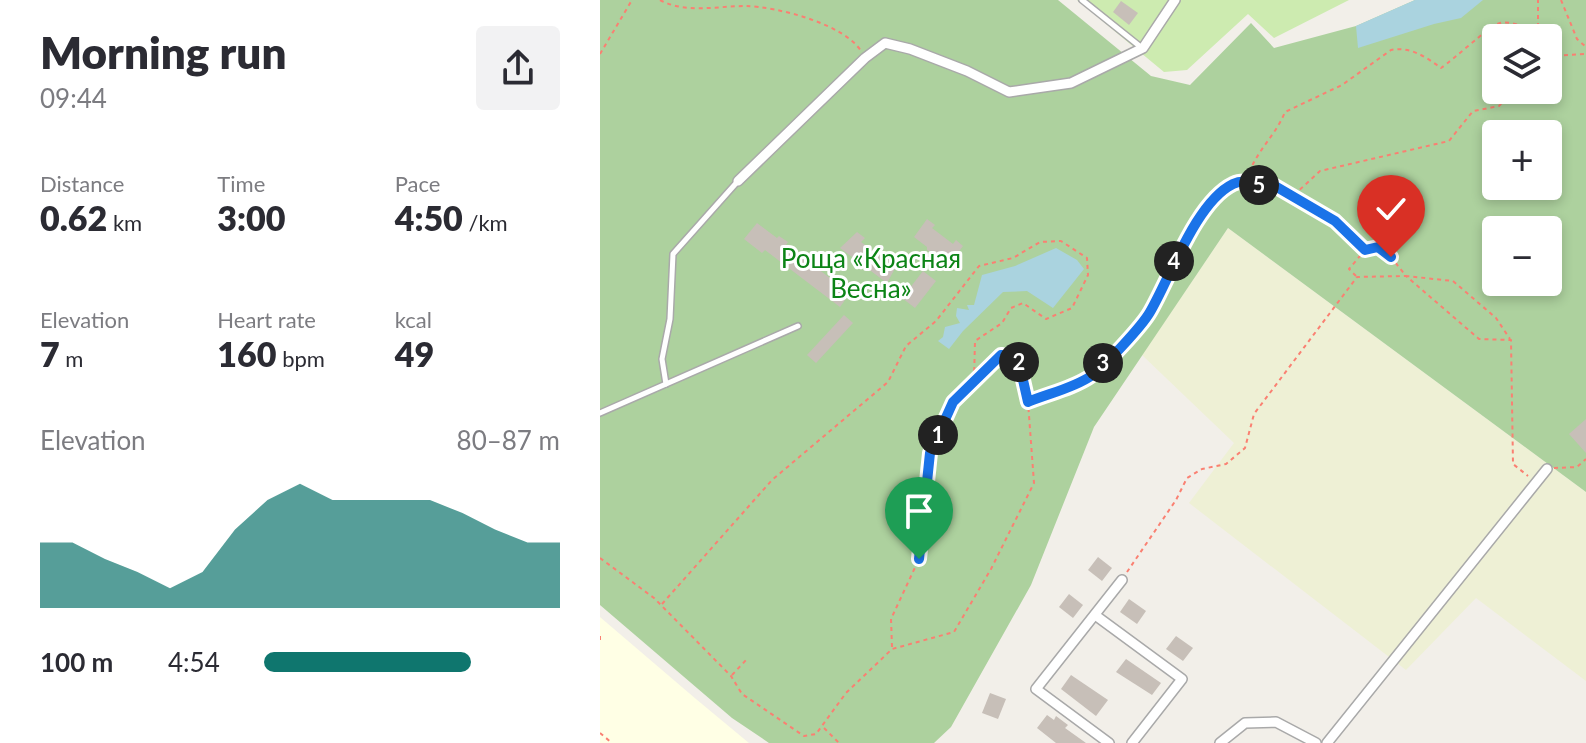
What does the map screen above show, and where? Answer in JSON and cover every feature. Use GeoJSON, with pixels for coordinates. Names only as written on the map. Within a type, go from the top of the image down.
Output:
{"type":"FeatureCollection","features":[{"type":"Feature","properties":{"kind":"street"},"geometry":{"type":"LineString","coordinates":[[738,181],[865,58],[885,43],[967,71],[1009,92],[1071,83],[1143,48],[1175,0]]}},
{"type":"Feature","properties":{"kind":"street"},"geometry":{"type":"LineString","coordinates":[[1327,743],[1547,469]]}},
{"type":"Feature","properties":{"kind":"street"},"geometry":{"type":"LineString","coordinates":[[1109,743],[1036,689],[1122,580]]}},
{"type":"Feature","properties":{"kind":"street"},"geometry":{"type":"LineString","coordinates":[[1095,615],[1182,679],[1132,743]]}},
{"type":"Feature","properties":{"kind":"street"},"geometry":{"type":"LineString","coordinates":[[1220,743],[1245,723],[1276,722],[1316,743]]}},
{"type":"Feature","properties":{"kind":"lane"},"geometry":{"type":"LineString","coordinates":[[1082,0],[1143,48]]}},
{"type":"Feature","properties":{"kind":"lane"},"geometry":{"type":"LineString","coordinates":[[666,384],[662,359],[670,319],[673,254],[738,181]]}},
{"type":"Feature","properties":{"kind":"lane"},"geometry":{"type":"LineString","coordinates":[[600,413],[798,326]]}},
{"type":"Feature","properties":{"kind":"path"},"geometry":{"type":"LineString","coordinates":[[600,54],[632,0]]}},
{"type":"Feature","properties":{"kind":"path"},"geometry":{"type":"LineString","coordinates":[[660,0],[675,8],[749,6],[773,9],[823,24],[855,43],[865,58]]}},
{"type":"Feature","properties":{"kind":"path"},"geometry":{"type":"LineString","coordinates":[[1247,181],[1250,167],[1280,125],[1285,112],[1331,91],[1391,50],[1400,48],[1423,55],[1441,68],[1462,55],[1496,24],[1514,23],[1528,28],[1538,25],[1538,0]]}},
{"type":"Feature","properties":{"kind":"path"},"geometry":{"type":"LineString","coordinates":[[1561,0],[1577,39],[1586,47]]}},
{"type":"Feature","properties":{"kind":"path"},"geometry":{"type":"LineString","coordinates":[[1562,55],[1586,54]]}},
{"type":"Feature","properties":{"kind":"path"},"geometry":{"type":"LineString","coordinates":[[1292,196],[1320,171],[1449,141],[1473,111],[1501,104]]}},
{"type":"Feature","properties":{"kind":"path"},"geometry":{"type":"LineString","coordinates":[[1028,402],[1091,376],[1149,313],[1192,228],[1223,190],[1236,182],[1275,186],[1335,221],[1365,250]]}},
{"type":"Feature","properties":{"kind":"path"},"geometry":{"type":"LineString","coordinates":[[661,605],[772,480],[888,382],[906,346],[936,321],[979,266],[1013,258],[1040,242],[1061,241],[1087,258],[1088,275],[1072,308],[1046,319],[1023,303],[1011,308],[1002,323],[975,341],[974,379]]}},
{"type":"Feature","properties":{"kind":"path"},"geometry":{"type":"LineString","coordinates":[[1511,340],[1479,339],[1406,276],[1391,257],[1378,247],[1365,250],[1349,269],[1357,277],[1406,276],[1453,281],[1496,318],[1511,340],[1513,464],[1535,482]]}},
{"type":"Feature","properties":{"kind":"path"},"geometry":{"type":"LineString","coordinates":[[1122,580],[1176,500],[1187,478],[1202,469],[1226,464],[1245,448],[1254,414],[1357,277]]}},
{"type":"Feature","properties":{"kind":"path"},"geometry":{"type":"LineString","coordinates":[[600,558],[629,577],[661,605],[731,676],[742,694],[804,736],[816,734],[824,728],[846,693],[892,649],[954,632],[991,569],[1034,483],[1028,402],[1018,358],[1001,355],[974,379],[953,402],[930,453],[919,559],[891,619],[892,649]]}},
{"type":"Feature","properties":{"kind":"path"},"geometry":{"type":"LineString","coordinates":[[1547,469],[1577,467],[1586,459]]}},
{"type":"Feature","properties":{"kind":"path"},"geometry":{"type":"LineString","coordinates":[[731,676],[747,659]]}},
{"type":"Feature","properties":{"kind":"path"},"geometry":{"type":"LineString","coordinates":[[824,728],[839,743]]}},
{"type":"Feature","properties":{"kind":"path"},"geometry":{"type":"LineString","coordinates":[[600,733],[612,743]]}},
{"type":"Feature","properties":{"kind":"shaded area"},"geometry":{"type":"Polygon","coordinates":[[[1228,228],[1586,492],[1586,681],[1476,598],[1406,670],[1189,503],[1234,443],[1142,355],[1228,228]]]}},
{"type":"Feature","properties":{"kind":"shaded area"},"geometry":{"type":"Polygon","coordinates":[[[600,617],[696,699],[749,743],[600,743],[600,617]]]}},
{"type":"Feature","properties":{"kind":"green space","name":"Роща «Красная Весна»"},"geometry":{"type":"Polygon","coordinates":[[[600,0],[1058,0],[1151,76],[1190,85],[1251,23],[1274,48],[1356,26],[1415,0],[1586,0],[1586,492],[1228,228],[1094,427],[1031,585],[951,727],[934,743],[769,743],[732,718],[600,605],[600,0]]]}},
{"type":"Feature","properties":{"kind":"green space"},"geometry":{"type":"Polygon","coordinates":[[[1077,0],[1349,0],[1274,38],[1248,14],[1187,70],[1164,72],[1077,0]]]}},
{"type":"Feature","properties":{"kind":"water"},"geometry":{"type":"Polygon","coordinates":[[[1415,0],[1483,0],[1461,18],[1358,48],[1356,26],[1415,0]]]}},
{"type":"Feature","properties":{"kind":"water"},"geometry":{"type":"Polygon","coordinates":[[[1056,248],[1077,260],[1084,269],[1053,308],[1027,291],[1003,292],[949,349],[938,341],[943,337],[945,327],[960,323],[956,316],[957,308],[969,310],[967,305],[974,305],[982,275],[1015,266],[1056,248]]]}},
{"type":"Feature","properties":{"kind":"building"},"geometry":{"type":"Polygon","coordinates":[[[1121,1],[1138,13],[1129,25],[1113,12],[1121,1]]]}},
{"type":"Feature","properties":{"kind":"building"},"geometry":{"type":"Polygon","coordinates":[[[927,219],[935,225],[932,228],[953,244],[956,240],[963,246],[950,264],[927,250],[914,237],[927,219]]]}},
{"type":"Feature","properties":{"kind":"building"},"geometry":{"type":"Polygon","coordinates":[[[757,223],[788,242],[786,245],[850,293],[840,307],[765,250],[762,253],[744,239],[757,223]]]}},
{"type":"Feature","properties":{"kind":"building"},"geometry":{"type":"Polygon","coordinates":[[[857,232],[865,238],[861,242],[887,261],[890,257],[898,263],[887,283],[840,248],[857,232]]]}},
{"type":"Feature","properties":{"kind":"building"},"geometry":{"type":"Polygon","coordinates":[[[923,271],[936,281],[915,308],[902,298],[923,271]]]}},
{"type":"Feature","properties":{"kind":"building"},"geometry":{"type":"Polygon","coordinates":[[[844,315],[853,323],[816,363],[807,355],[844,315]]]}},
{"type":"Feature","properties":{"kind":"building"},"geometry":{"type":"Polygon","coordinates":[[[1586,419],[1586,453],[1569,434],[1586,419]]]}},
{"type":"Feature","properties":{"kind":"building"},"geometry":{"type":"Polygon","coordinates":[[[1098,557],[1112,568],[1102,581],[1088,570],[1098,557]]]}},
{"type":"Feature","properties":{"kind":"building"},"geometry":{"type":"Polygon","coordinates":[[[1069,594],[1083,605],[1073,618],[1059,607],[1069,594]]]}},
{"type":"Feature","properties":{"kind":"building"},"geometry":{"type":"Polygon","coordinates":[[[1129,599],[1146,611],[1137,624],[1120,612],[1129,599]]]}},
{"type":"Feature","properties":{"kind":"building"},"geometry":{"type":"Polygon","coordinates":[[[1176,636],[1193,648],[1183,661],[1166,649],[1176,636]]]}},
{"type":"Feature","properties":{"kind":"building"},"geometry":{"type":"Polygon","coordinates":[[[1126,659],[1161,683],[1152,695],[1116,672],[1126,659]]]}},
{"type":"Feature","properties":{"kind":"building"},"geometry":{"type":"Polygon","coordinates":[[[1071,675],[1108,700],[1096,716],[1061,689],[1071,675]]]}},
{"type":"Feature","properties":{"kind":"building"},"geometry":{"type":"Polygon","coordinates":[[[990,693],[1006,699],[998,719],[982,713],[990,693]]]}},
{"type":"Feature","properties":{"kind":"building"},"geometry":{"type":"Polygon","coordinates":[[[1047,715],[1054,720],[1056,716],[1068,725],[1065,728],[1086,743],[1056,743],[1037,728],[1047,715]]]}},
{"type":"Feature","properties":{"kind":"route"},"geometry":{"type":"LineString","coordinates":[[919,559],[930,453],[953,402],[1001,355],[1018,358],[1028,402],[1091,376],[1149,313],[1192,228],[1223,190],[1236,182],[1247,181],[1264,187],[1275,186],[1335,221],[1365,250],[1378,247],[1391,257]]}}]}
